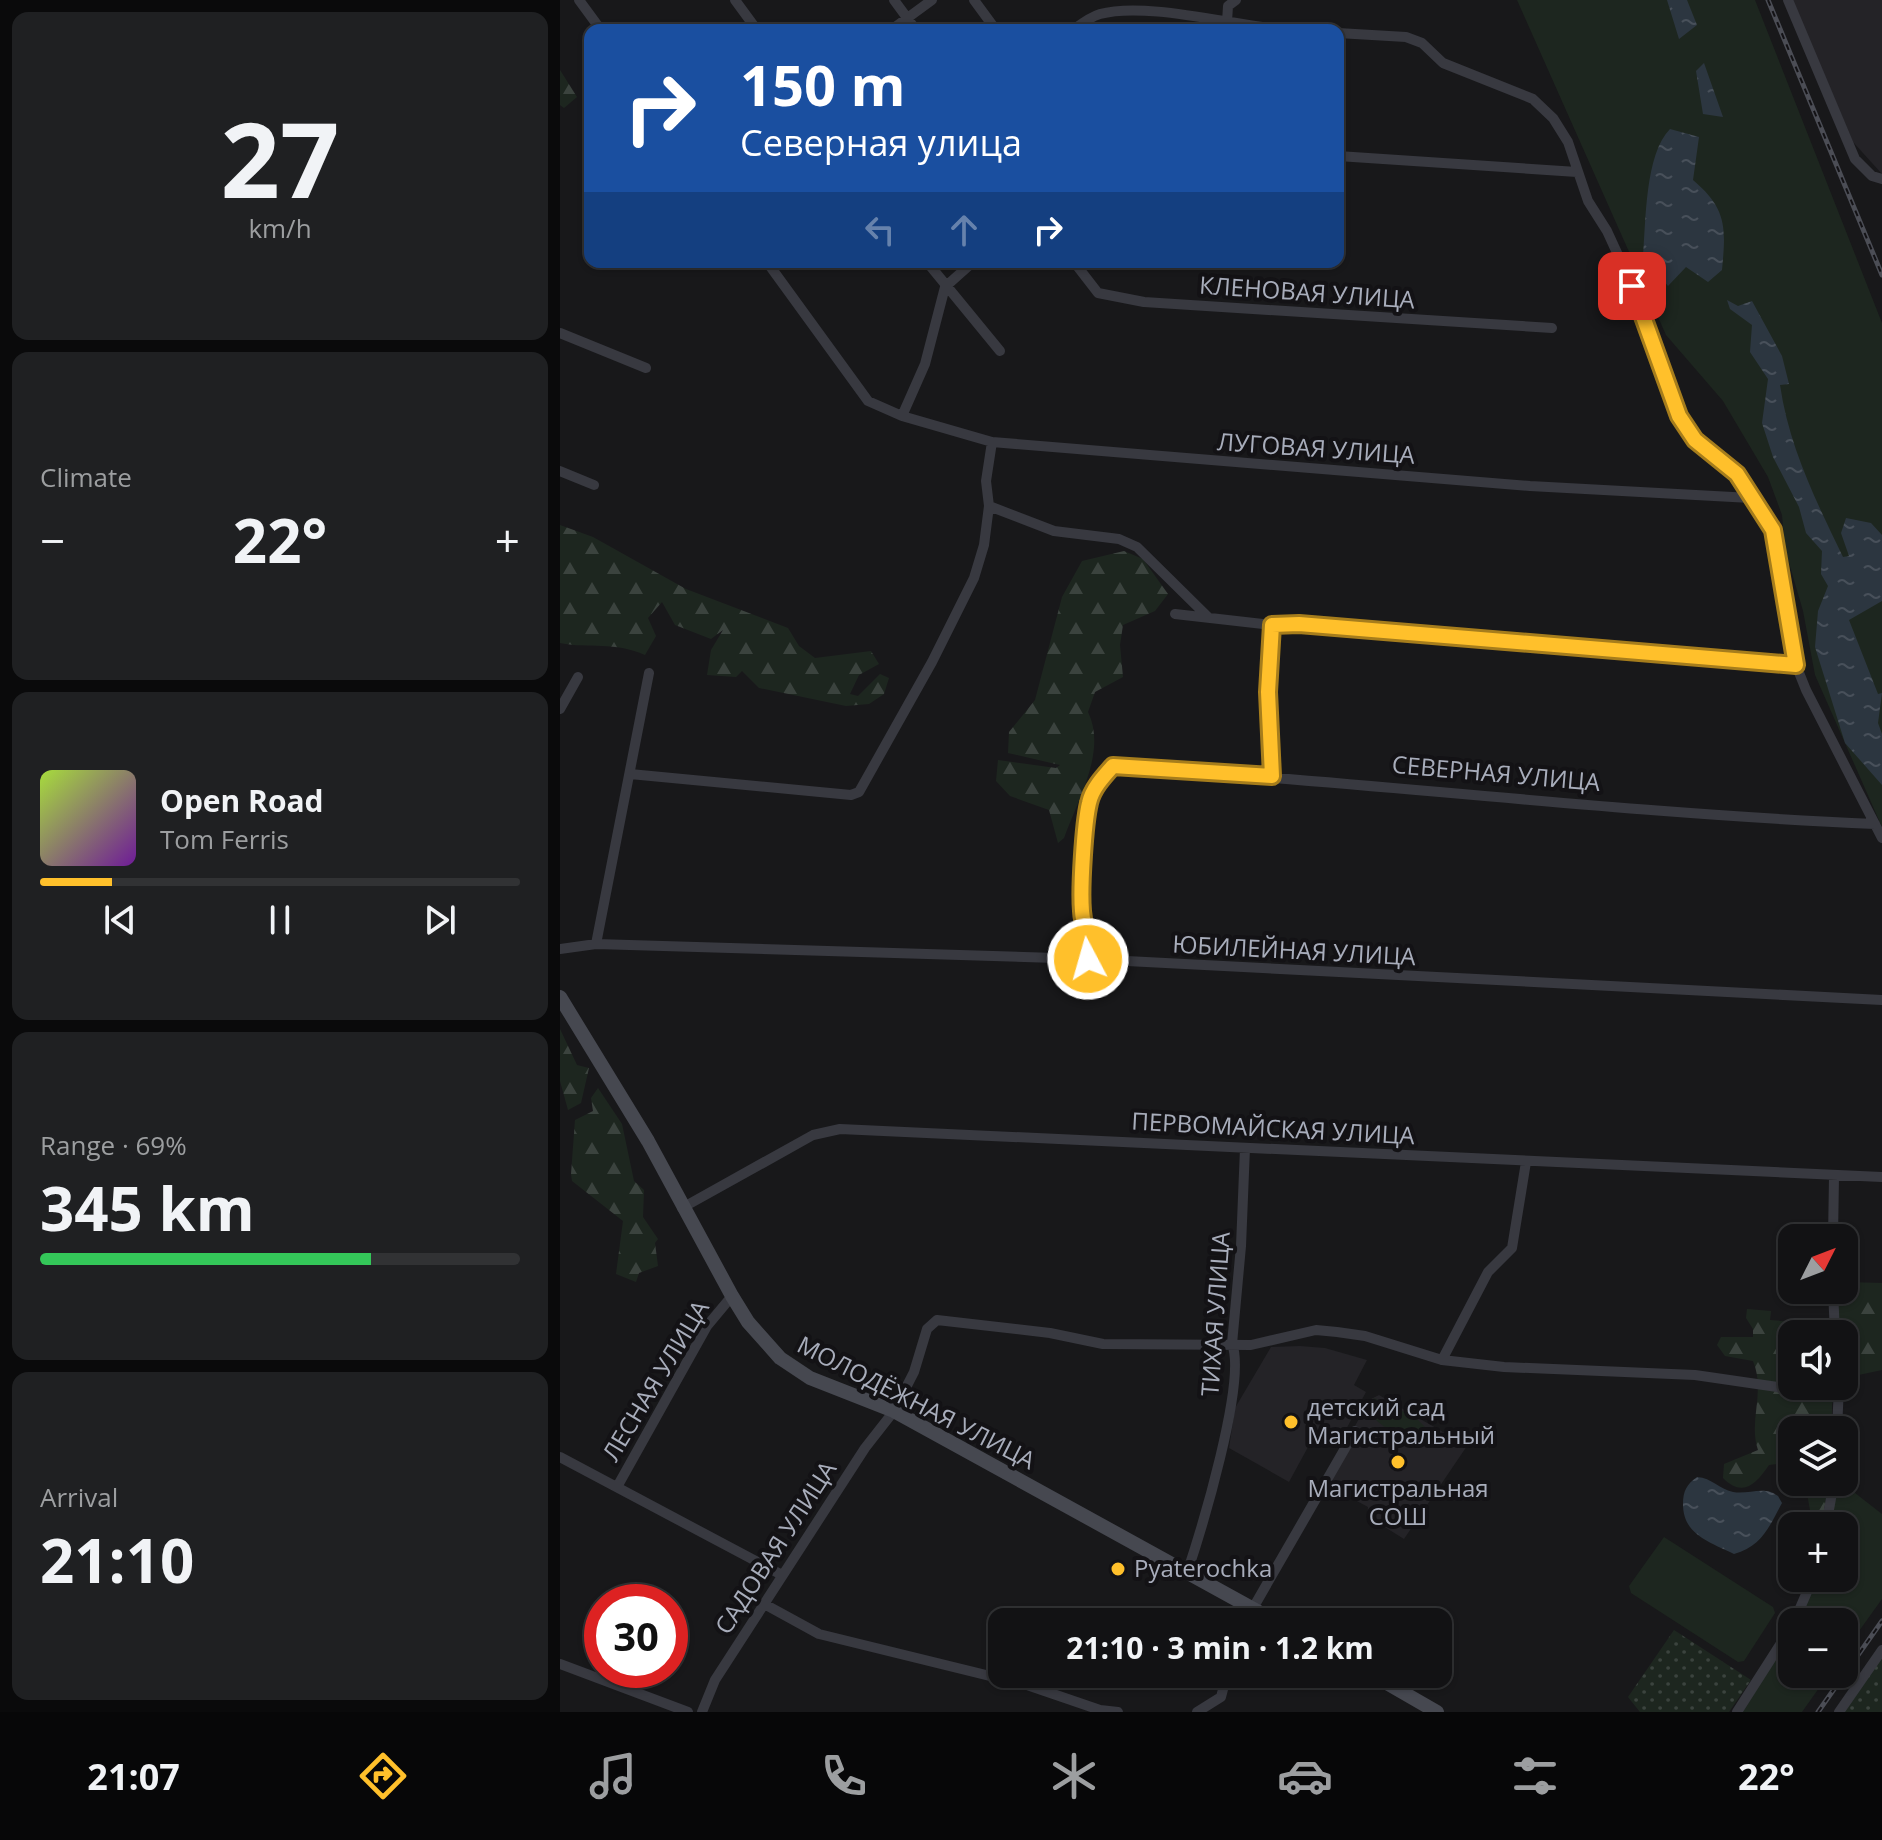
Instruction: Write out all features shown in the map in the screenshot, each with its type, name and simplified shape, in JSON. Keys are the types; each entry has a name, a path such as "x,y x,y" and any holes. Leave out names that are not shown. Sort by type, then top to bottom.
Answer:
{"street":[{"path":"579,0 597,24"},
{"path":"735,0 753,24"},
{"path":"894,0 912,24"},
{"path":"900,24 932,0"},
{"path":"974,0 992,24"},
{"path":"1216,0 1232,3 1227,22"},
{"path":"1788,0 1855,159 1872,176 1882,179"},
{"path":"1083,24 1100,14 1167,14 1243,24"},
{"path":"1344,33 1406,37 1422,43 1443,63 1533,99 1553,118 1568,142 1577,172 1641,305 1679,416 1695,440 1737,474 1773,530 1796,665 1882,838"},
{"path":"1344,156 1577,172"},
{"name":"ЛУГОВАЯ УЛИЦА","path":"771,268 856,388 875,407 992,442 1530,486 1754,500"},
{"path":"931,268 1000,351"},
{"path":"902,416 925,364 945,287 966,268"},
{"name":"КЛЕНОВАЯ УЛИЦА","path":"1079,268 1098,293 1132,301 1552,328"},
{"path":"560,333 646,368"},
{"path":"630,774 742,787 851,795 859,792 932,662 974,578 984,545 989,506 986,481 992,442"},
{"path":"560,471 594,485"},
{"path":"989,506 1054,531 1119,539 1137,547 1208,617"},
{"path":"1175,614 1272,625 1299,624 1796,665"},
{"path":"1272,625 1268,692 1272,776"},
{"path":"596,944 649,673"},
{"path":"560,709 578,677"},
{"name":"СЕВЕРНАЯ УЛИЦА","path":"1088,959 1092,938 1082,916 1081,894 1089,802 1099,781 1113,766 1272,776 1747,818 1875,824"},
{"name":"ЮБИЛЕЙНАЯ УЛИЦА","path":"560,949 596,944 1088,959 1882,1000"},
{"name":"МОЛОДЁЖНАЯ УЛИЦА","path":"560,997 648,1141 732,1296 764,1342 793,1368 894,1411 1187,1573 1238,1608"},
{"name":"ПЕРВОМАЙСКАЯ УЛИЦА","path":"682,1208 825,1130 1882,1177"},
{"name":"ТИХАЯ УЛИЦА","path":"1187,1573 1233,1393 1236,1355 1232,1344 1241,1246 1245,1148"},
{"path":"1442,1360 1488,1272 1512,1248 1526,1162"},
{"path":"1833,1224 1834,1177"},
{"name":"ЛЕСНАЯ УЛИЦА","path":"617,1487 707,1326 732,1296"},
{"name":"САДОВАЯ УЛИЦА","path":"702,1712 715,1680 865,1448 894,1411 914,1372 927,1329 937,1320 1050,1333 1103,1344 1232,1344"},
{"path":"1232,1344 1251,1345 1316,1330 1365,1336 1442,1360 1504,1367 1695,1375 1778,1384"},
{"path":"1252,1608 1355,1431"},
{"path":"560,1457 782,1575"},
{"path":"764,1604 819,1634 997,1677 1100,1710 1118,1712"},
{"path":"1737,1712 1778,1648"},
{"path":"1839,1712 1882,1650"},
{"path":"560,1664 688,1712"},
{"path":"1197,1712 1213,1705 1223,1688"},
{"path":"1395,1688 1437,1712"}],"shaded area":[{"path":"1792,0 1882,0 1882,174 1853,142"},
{"name":"детский сад Магистральный","path":"1271,1347 1325,1348 1367,1360 1354,1385 1366,1392 1342,1437 1332,1446 1314,1436 1289,1482 1229,1448 1235,1408"},
{"name":"Магистральная СОШ","path":"1379,1395 1467,1446 1404,1539 1367,1516 1368,1507 1327,1485 1359,1429 1355,1426 1369,1400"}],"green space":[{"path":"1517,0 1755,0 1882,323 1882,827 1815,675 1803,611 1785,549 1782,515 1768,477 1723,401 1666,335"},
{"path":"560,70 577,97 564,108 560,105"},
{"path":"560,525 593,537 686,589 788,628 799,646 815,658 871,651 879,664 859,675 850,694 858,696 880,674 889,678 884,694 869,704 846,706 759,688 742,671 736,677 707,675 711,650 723,630 711,639 675,625 662,602 648,618 656,636 645,655 623,648 560,643"},
{"path":"1124,551 1143,559 1168,594 1155,611 1123,625 1120,645 1123,677 1095,692 1088,712 1093,727 1092,759 1064,838 1058,843 1049,810 1010,796 996,781 998,760 1056,768 1060,765 1008,753 1009,732 1035,700 1062,597 1082,561"},
{"path":"560,1029 577,1065 589,1068 581,1103 568,1110 560,1081"},
{"path":"598,1088 622,1124 634,1181 644,1190 643,1217 658,1239 655,1243 658,1266 639,1273 636,1282 616,1274 623,1221 572,1181 575,1120 593,1111 591,1098"},
{"path":"1858,1282 1882,1283 1882,1370 1858,1375 1858,1320 1830,1320 1837,1310 1837,1304 1858,1304"},
{"path":"1747,1309 1771,1311 1770,1320 1778,1321 1778,1400 1833,1400 1832,1416 1778,1416 1778,1464 1769,1465 1749,1486 1737,1487 1723,1478 1724,1464 1758,1450 1755,1439 1757,1373 1753,1361 1725,1356 1717,1345 1721,1337 1753,1337 1753,1329 1746,1318"},
{"path":"1374,1398 1415,1417 1432,1434 1428,1441 1402,1436 1376,1420 1366,1407"},
{"path":"1858,1495 1882,1514 1882,1599 1858,1632 1858,1608 1799,1608 1807,1592 1858,1592 1858,1512 1829,1512 1831,1496"},
{"path":"1808,1496 1827,1496 1824,1512 1810,1510"},
{"path":"1664,1537 1773,1607 1775,1613 1744,1661 1738,1662 1631,1593 1629,1586"},
{"path":"1674,1630 1751,1680 1729,1712 1640,1712 1628,1697"},
{"path":"1882,1645 1882,1712 1835,1712 1852,1688 1858,1688 1858,1679"},
{"path":"1778,1646 1778,1688 1819,1688 1802,1712 1737,1712"}],"water":[{"path":"1667,0 1687,0 1697,25 1679,39"},
{"path":"1704,63 1723,117 1703,114 1696,71"},
{"path":"1670,129 1699,137 1693,180 1712,200 1722,220 1722,270 1708,282 1686,267 1668,286 1643,256 1651,171 1662,140"},
{"path":"1727,300 1738,306 1752,301 1782,356 1789,384 1780,385 1790,430 1814,494 1843,557 1849,556 1841,533 1846,518 1871,523 1882,535 1882,601 1849,620 1878,694 1882,693 1878,723 1882,734 1882,785 1845,743 1815,647 1818,611 1828,586 1821,574 1822,551 1806,533 1799,507 1773,457 1762,423 1768,379 1750,352 1752,325 1730,309"},
{"path":"1697,1477 1733,1492 1773,1493 1782,1503 1758,1541 1734,1554 1707,1541 1688,1523 1683,1504 1688,1485"}],"railway":[{"path":"1768,0 1882,275"},
{"path":"1818,1712 1882,1621"}],"place":[{"name":"детский сад Магистральный","path":"1291,1422"},
{"name":"Магистральная СОШ","path":"1398,1462"},
{"name":"Pyaterochka","path":"1118,1569"}],"route":[{"path":"1088,959 1092,938 1082,916 1081,894 1089,802 1099,781 1113,766 1272,776 1268,692 1272,625 1299,624 1796,665 1773,530 1766,514 1751,498 1747,486 1737,474 1695,440 1683,424 1632,286"}]}
